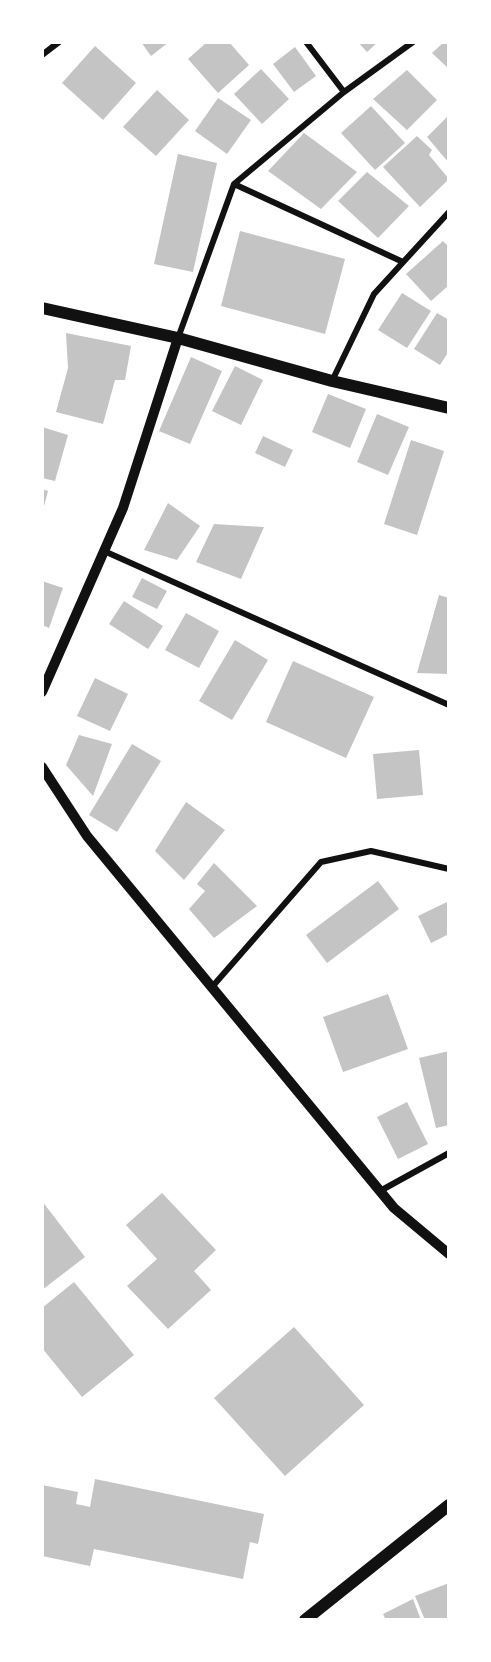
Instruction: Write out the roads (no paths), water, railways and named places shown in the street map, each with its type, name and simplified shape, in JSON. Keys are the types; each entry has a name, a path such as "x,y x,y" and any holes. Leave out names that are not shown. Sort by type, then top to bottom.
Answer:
{"main road":[{"path":"42,308 178,338 332,381 449,408"},
{"path":"305,1620 449,1505"}],"street":[{"path":"42,55 59,42"},
{"path":"306,42 344,92"},
{"path":"42,692 123,508 178,338 234,184 344,92 412,42"},
{"path":"234,184 403,262"},
{"path":"332,381 374,294 449,213"},
{"path":"104,551 449,705"},
{"path":"42,767 87,836 393,1208 449,1254"},
{"path":"212,987 321,862 371,851 449,868"},
{"path":"380,1191 449,1153"}]}
